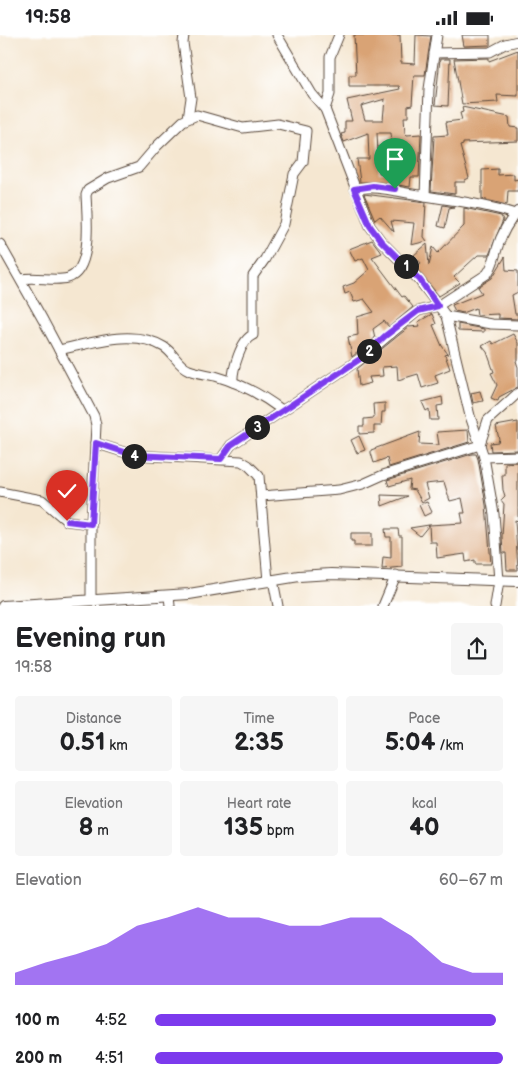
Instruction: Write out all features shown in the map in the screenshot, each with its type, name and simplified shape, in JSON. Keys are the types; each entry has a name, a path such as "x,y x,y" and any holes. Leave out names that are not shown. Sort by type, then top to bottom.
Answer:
{"street":[{"path":"184,35 183,43 191,99 188,117"},
{"path":"277,35 312,93 325,109 354,189 370,226 381,241 420,280 446,316 470,416 484,457 494,514 499,581 495,606"},
{"path":"325,109 330,94 330,57 339,35"},
{"path":"425,196 429,89 436,35"},
{"path":"434,53 490,52 505,44 518,41"},
{"path":"21,279 38,276 59,279 69,277 81,267 86,250 86,195 88,190 108,179 139,167 157,146 188,117 197,115 243,128 278,124 306,131 303,162 294,174 284,224 266,259 252,276 251,321 253,335 246,339 241,350 232,373 233,382"},
{"path":"221,459 231,445 360,359 385,336 418,311 438,306 477,281 493,267 497,248 509,221 516,213 479,203 425,196 373,186 354,189"},
{"path":"0,244 60,350 94,416 96,443 91,524 98,602"},
{"path":"446,316 491,324 518,325"},
{"path":"60,350 99,341 138,339 163,347 186,369 233,382 264,397 282,410"},
{"path":"480,445 488,420 518,393"},
{"path":"96,443 133,455 241,461 255,470 259,476 271,581 278,606"},
{"path":"261,496 339,490 363,485 383,475 480,445"},
{"path":"484,457 518,456"},
{"path":"0,492 42,500 67,521 91,524"},
{"path":"3,606 169,601 271,581 331,574 518,581"},
{"path":"383,606 396,575"}],"building":[{"path":"354,35 400,35 401,63 415,64 416,35 431,36 425,75 414,75 412,105 408,106 408,117 404,117 405,133 407,135 421,134 419,177 411,177 410,187 380,182 360,182 357,159 369,159 368,133 344,142 341,134 345,133 345,121 352,121 347,100 400,89 399,86 349,86 349,75 356,75","holes":["385,99 383,120 365,120 361,106","377,133 391,133 392,144 394,144 395,151 398,151 398,172 379,173"]},
{"path":"462,35 490,35 490,45 464,46"},
{"path":"518,50 518,96 497,95 498,102 462,104 454,59 489,58 489,61"},
{"path":"440,59 450,59 448,106 435,105"},
{"path":"462,107 509,117 510,127 518,128 518,141 463,143 460,146 469,178 465,182 455,182 455,194 431,191 434,136 448,135 446,122 462,120 460,113 463,112"},
{"path":"498,169 498,175 514,174 514,180 518,179 518,191 508,191 507,205 482,199 482,170"},
{"path":"364,194 426,202 424,237 427,241 411,245 414,223 391,221 394,232 380,216 375,220"},
{"path":"443,205 454,207 449,208 445,228 438,226"},
{"path":"464,208 501,216 503,220 489,255 478,255 454,277 460,283 439,296 416,268 421,263 414,255 427,244 429,265 433,247 438,253 464,226"},
{"path":"372,240 382,253 372,257 402,297 404,296 413,307 389,327 384,321 373,329 375,338 352,357 348,337 358,335 357,317 374,312 364,299 354,302 350,292 345,294 343,287 354,283 369,270 363,258 355,261 349,249"},
{"path":"505,257 506,270 518,271 518,292 512,295 515,314 518,314 518,319 498,318 498,314 477,315 476,308 463,313 455,311 452,305 482,293 478,287 492,278"},
{"path":"432,314 436,324 433,325 442,346 448,354 445,355 450,369 435,375 438,383 422,388 418,374 398,380 397,366 382,367 383,376 369,377 371,383 359,386 357,369 409,327 420,326 418,322"},
{"path":"458,324 484,329 484,332 458,331"},
{"path":"513,334 518,343 518,360 516,361 518,367 518,387 499,397 498,401 491,398 497,385 491,373 494,372 487,352 482,346 491,341 493,344"},
{"path":"480,391 483,401 473,403 471,393"},
{"path":"442,397 443,405 437,406 438,420 430,420 429,409 426,411 422,402"},
{"path":"385,403 385,412 382,412 381,426 374,426 374,433 359,434 359,426 364,426 364,419 374,418 373,404"},
{"path":"518,422 518,450 491,451 490,443 498,442 499,439 496,426"},
{"path":"468,430 469,442 389,467 387,458 374,463 371,453 371,450 420,432 419,444 439,445 437,432"},
{"path":"359,436 365,450 357,453 351,440"},
{"path":"476,454 478,459 486,505 491,564 475,564 475,560 466,562 465,554 437,558 436,542 430,542 429,525 463,523 461,513 465,513 462,498 450,501 444,482 425,484 429,498 422,502 415,490 409,489 410,480 389,486 387,480"},
{"path":"518,462 518,521 515,520 518,570 507,570 506,553 503,553 502,537 504,504 501,500 505,496 502,475 505,475 505,463"},
{"path":"381,495 408,496 382,506"},
{"path":"427,502 432,512 424,516 419,505"},
{"path":"429,525 420,536 410,528"},
{"path":"385,529 398,529 399,536 402,536 402,567 382,569 383,557 391,558 391,537 386,537"},
{"path":"351,533 372,533 372,546 354,546 354,541 351,541"}],"route":[{"path":"67,521 78,524 91,524 96,443 133,455 168,459 221,459 231,445 270,417 313,392 341,370 360,359 385,336 418,311 438,306 420,280 381,241 370,226 354,189 373,186 395,189"}]}
